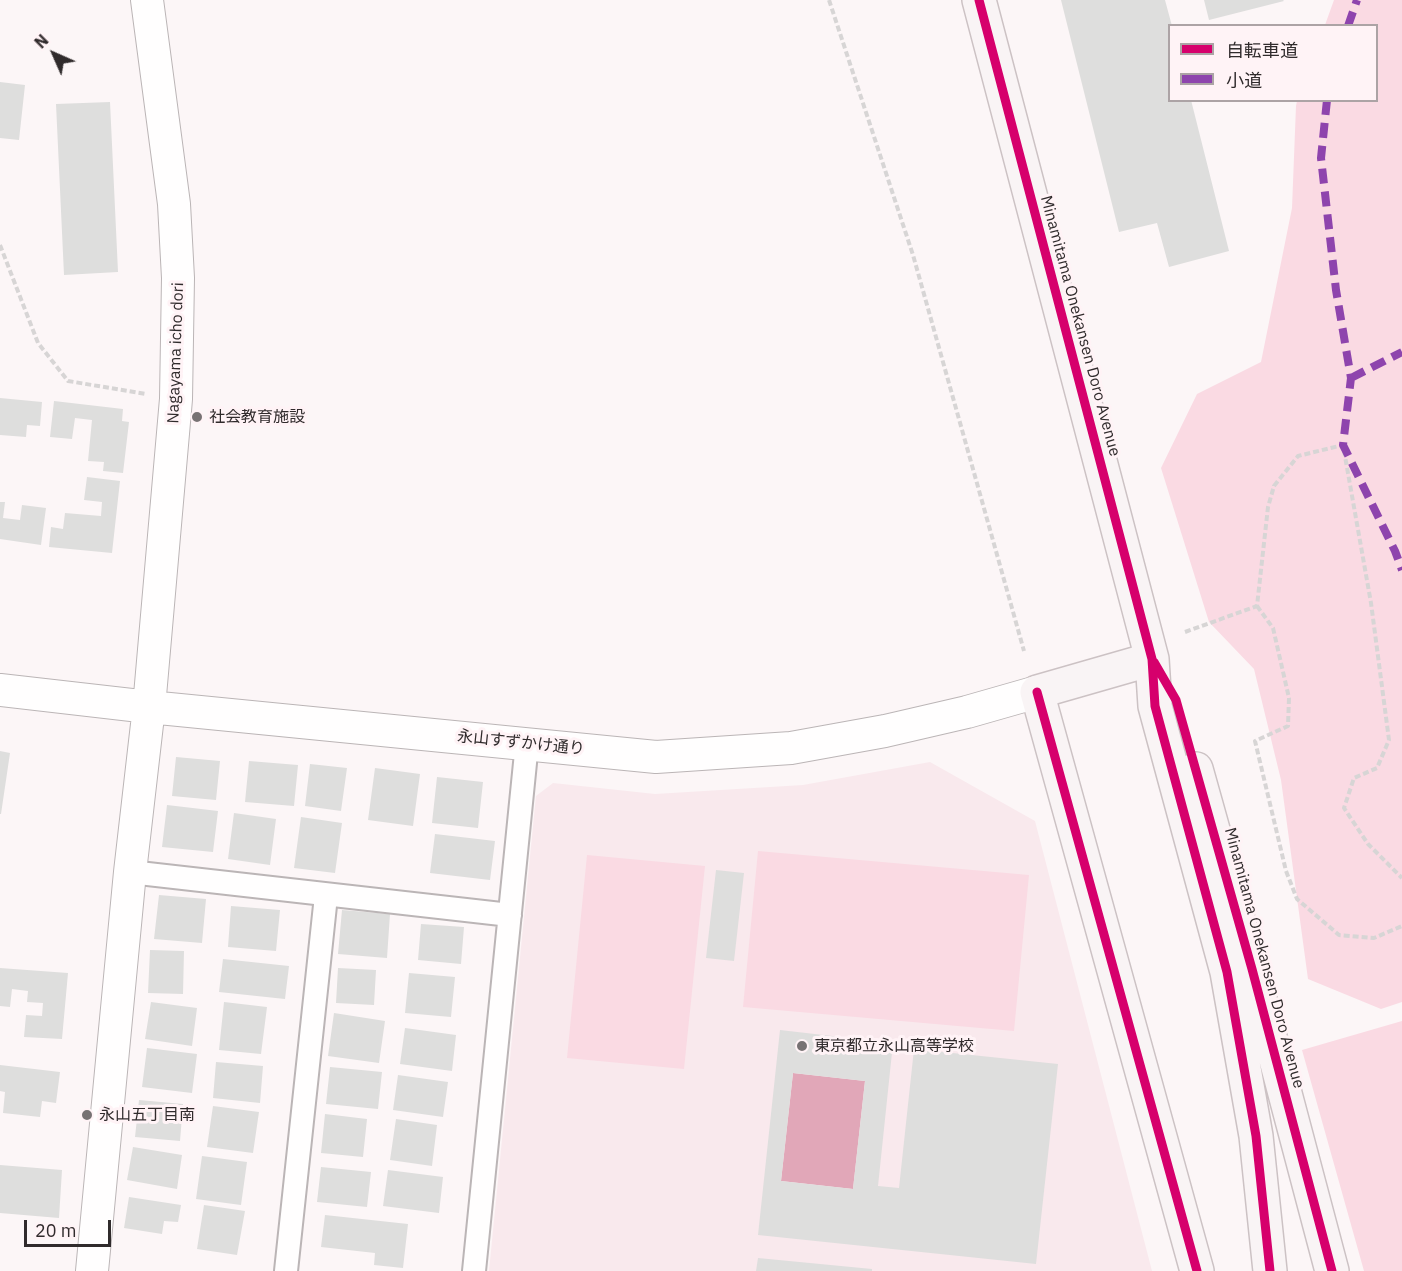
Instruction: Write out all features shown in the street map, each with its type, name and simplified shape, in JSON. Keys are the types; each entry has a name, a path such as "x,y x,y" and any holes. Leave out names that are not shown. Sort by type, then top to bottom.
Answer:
{"main road":[{"name":"Minamitama Onekansen Doro Avenue","path":"979,0 1152,659 1155,706 1229,983 1256,1136 1270,1271"},
{"name":"Minamitama Onekansen Doro Avenue","path":"1152,659 1176,700 1252,969 1332,1271"},
{"path":"1152,659 1037,692 1197,1271"}],"street":[{"name":"Nagayama icho dori","path":"92,1271 130,872 149,707 176,399 178,278 174,204 147,0"},
{"name":"永山すずかけ通り","path":"0,690 149,707 656,756 792,748 885,731 967,712 1037,692"},
{"path":"474,1271 527,743"},
{"path":"130,872 326,896 510,915"},
{"path":"285,1271 326,896"}],"path":[{"path":"829,0 913,255 1024,651"},
{"path":"0,245 38,344 68,381 176,399"},
{"path":"1402,878 1368,844 1344,808 1354,778 1377,768 1389,740 1371,603 1343,445 1298,456 1274,486 1268,507 1257,606 1274,628 1289,698 1288,726 1255,741 1286,871 1297,899 1339,935 1374,938 1402,926"},
{"path":"1185,632 1257,606"}],"shaded area":[{"path":"1334,0 1402,0 1402,1002 1381,1009 1308,979 1281,780 1254,669 1209,622 1161,468 1197,394 1261,362 1292,208 1297,102 1378,102 1378,24 1325,24"},
{"name":"東京都立永山高等学校","path":"930,762 1035,821 1152,1271 489,1271 536,796 553,783 655,794 803,785"},
{"path":"758,851 1029,875 1014,1031 743,1007"},
{"path":"587,855 705,866 684,1069 567,1058"},
{"path":"1402,1021 1402,1271 1364,1271 1302,1050"},
{"path":"793,1073 865,1081 853,1189 781,1181"}],"building":[{"path":"1061,0 1165,0 1171,24 1168,24 1168,102 1192,102 1229,251 1169,267 1157,223 1119,232"},
{"path":"1204,0 1283,0 1284,1 1209,20"},
{"path":"0,82 25,85 19,140 0,138"},
{"path":"110,102 118,272 64,275 56,104"},
{"path":"0,398 42,402 40,426 27,425 26,437 0,435"},
{"path":"54,401 123,409 122,421 129,422 123,473 103,471 104,462 88,461 92,420 75,418 72,439 50,437"},
{"path":"87,477 120,481 112,553 49,547 51,527 63,529 65,513 101,516 102,502 84,500"},
{"path":"0,502 5,502 3,518 20,520 22,505 46,508 41,545 0,539"},
{"path":"0,751 10,753 1,814 0,814"},
{"path":"176,757 220,761 216,800 172,796"},
{"path":"249,761 298,765 294,806 245,802"},
{"path":"310,764 347,768 341,811 305,806"},
{"path":"375,768 420,774 413,826 368,820"},
{"path":"437,777 483,782 478,828 432,823"},
{"path":"167,805 218,811 213,852 162,847"},
{"path":"234,813 276,819 270,865 228,859"},
{"path":"301,817 342,823 335,873 294,868"},
{"path":"435,834 495,841 490,880 430,873"},
{"path":"716,870 744,873 734,961 706,958"},
{"path":"159,895 206,899 202,943 154,939"},
{"path":"231,906 280,910 276,951 228,947"},
{"path":"342,910 390,914 387,958 338,954"},
{"path":"421,924 464,927 461,964 418,960"},
{"path":"150,950 184,951 183,994 148,993"},
{"path":"223,959 289,966 285,999 219,992"},
{"path":"0,968 68,973 62,1039 24,1037 26,1015 42,1016 43,1003 27,1002 28,991 12,989 10,1007 0,1006"},
{"path":"338,968 376,970 374,1005 336,1003"},
{"path":"409,973 455,977 451,1017 405,1013"},
{"path":"151,1002 197,1008 192,1046 145,1039"},
{"path":"224,1002 267,1007 261,1054 219,1050"},
{"path":"334,1013 385,1021 379,1063 328,1056"},
{"path":"405,1028 456,1035 452,1071 400,1064"},
{"path":"780,1030 893,1043 878,1186 899,1188 914,1049 1058,1064 1036,1264 758,1235","holes":["793,1073 865,1081 853,1189 781,1181"]},
{"path":"147,1048 197,1054 192,1093 142,1087"},
{"path":"216,1062 263,1066 260,1103 213,1098"},
{"path":"0,1065 60,1072 56,1103 42,1101 40,1117 3,1113 5,1092 0,1091"},
{"path":"330,1067 382,1072 378,1109 326,1104"},
{"path":"398,1075 448,1082 443,1117 393,1110"},
{"path":"139,1100 183,1104 180,1141 135,1137"},
{"path":"213,1106 259,1112 253,1153 207,1147"},
{"path":"325,1114 367,1119 363,1157 321,1153"},
{"path":"396,1119 437,1125 432,1166 390,1160"},
{"path":"133,1147 182,1155 177,1189 127,1180"},
{"path":"202,1156 247,1162 241,1205 196,1199"},
{"path":"0,1165 62,1170 59,1218 0,1213"},
{"path":"321,1167 371,1172 367,1207 317,1202"},
{"path":"388,1170 443,1177 439,1213 383,1206"},
{"path":"129,1197 181,1205 178,1222 164,1221 162,1234 124,1228"},
{"path":"204,1205 245,1211 237,1255 197,1249"},
{"path":"325,1215 408,1224 403,1268 374,1265 375,1253 321,1247"},
{"path":"758,1258 872,1269 872,1271 756,1271"}],"marked path":[{"path":"1349,24 1357,0"},
{"path":"1327,102 1321,158 1336,290 1351,378 1343,445 1402,570"},
{"path":"1351,378 1402,352"}],"cycle path":[{"path":"979,0 1152,659 1155,706 1227,972 1256,1136 1270,1271"},
{"path":"1154,662 1176,700 1252,969 1332,1271"},
{"path":"1037,692 1197,1271"}],"place":[{"name":"社会教育施設","path":"197,417"},
{"name":"東京都立永山高等学校","path":"802,1046"},
{"name":"永山五丁目南","path":"87,1115"}]}
